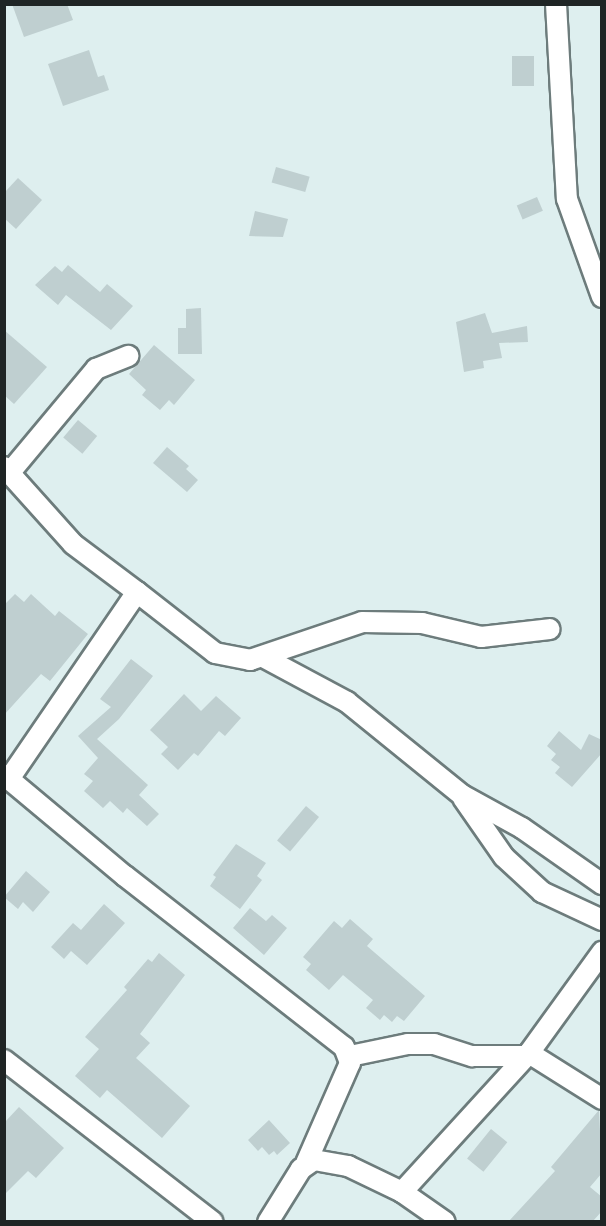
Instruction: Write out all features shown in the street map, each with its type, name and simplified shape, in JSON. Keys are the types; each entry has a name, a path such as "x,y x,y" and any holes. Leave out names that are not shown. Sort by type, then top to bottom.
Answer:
{"street":[{"path":"556,4 567,199 602,297"},
{"path":"128,356 96,369 8,469 73,544 215,653 250,660 265,658 311,638 362,622 422,624 481,637 550,629"},
{"path":"137,592 7,777 125,876 308,1017 350,1056"},
{"path":"265,658 347,702 462,795 522,828 602,884"},
{"path":"462,795 504,857 542,892 602,920"},
{"path":"402,1192 527,1054 602,952"},
{"path":"350,1056 408,1044 434,1044 472,1056 527,1054 602,1099"},
{"path":"268,1221 306,1162 350,1056"},
{"path":"4,1060 213,1221"},
{"path":"306,1162 316,1160 348,1166 402,1192 445,1221"}],"building":[{"path":"12,4 67,4 73,20 24,37"},
{"path":"89,50 98,77 104,75 109,90 63,106 48,64"},
{"path":"512,56 534,56 534,86 512,86"},
{"path":"276,167 310,177 305,192 272,182"},
{"path":"18,178 42,200 16,229 4,218 4,193"},
{"path":"537,197 543,211 523,219 517,206"},
{"path":"255,211 288,219 283,237 249,236"},
{"path":"68,265 100,292 107,284 133,306 111,330 66,295 58,305 35,285 55,266 62,272"},
{"path":"201,308 202,354 178,354 178,328 186,328 186,309"},
{"path":"485,313 492,333 527,326 528,342 499,343 502,358 483,361 484,368 464,372 456,322"},
{"path":"4,330 47,367 14,404 4,395"},
{"path":"154,345 195,380 174,405 169,400 160,410 142,395 146,390 129,374"},
{"path":"78,420 97,436 82,454 63,438"},
{"path":"167,447 189,466 186,469 198,480 187,492 153,463"},
{"path":"15,594 24,602 31,594 55,616 59,611 88,634 50,681 41,674 4,715 4,605"},
{"path":"131,659 153,676 119,719 97,739 148,785 139,795 159,814 147,826 127,808 123,813 110,801 103,808 84,791 93,781 84,774 98,758 78,736 111,707 100,699"},
{"path":"184,694 201,711 216,696 241,718 225,736 219,731 198,756 194,753 178,770 161,754 168,747 150,730"},
{"path":"559,731 581,750 589,734 602,740 602,753 572,787 555,773 560,767 551,760 556,754 547,746"},
{"path":"306,806 319,817 290,851 277,840"},
{"path":"236,844 266,863 257,876 262,880 240,909 210,886 216,877 213,875"},
{"path":"26,871 50,892 33,912 23,902 18,909 4,897"},
{"path":"104,904 125,923 87,965 71,951 64,959 51,947 73,923 81,930"},
{"path":"250,908 266,921 272,915 287,928 264,955 233,928"},
{"path":"350,919 373,939 367,946 425,996 404,1021 397,1016 392,1022 384,1015 380,1020 366,1008 373,1000 343,975 329,990 306,970 311,964 303,957 334,921 342,928"},
{"path":"159,953 185,975 140,1034 150,1043 136,1058 190,1106 162,1138 107,1090 100,1098 75,1076 99,1049 85,1037 127,990 124,987 148,959 152,962"},
{"path":"19,1107 64,1148 36,1178 28,1171 4,1195 4,1123"},
{"path":"599,1110 602,1173 590,1187 602,1197 602,1211 593,1221 509,1221 555,1171 551,1167"},
{"path":"269,1120 290,1143 277,1155 274,1151 269,1155 262,1147 258,1151 248,1140"},
{"path":"491,1129 507,1142 483,1172 467,1159"}]}
